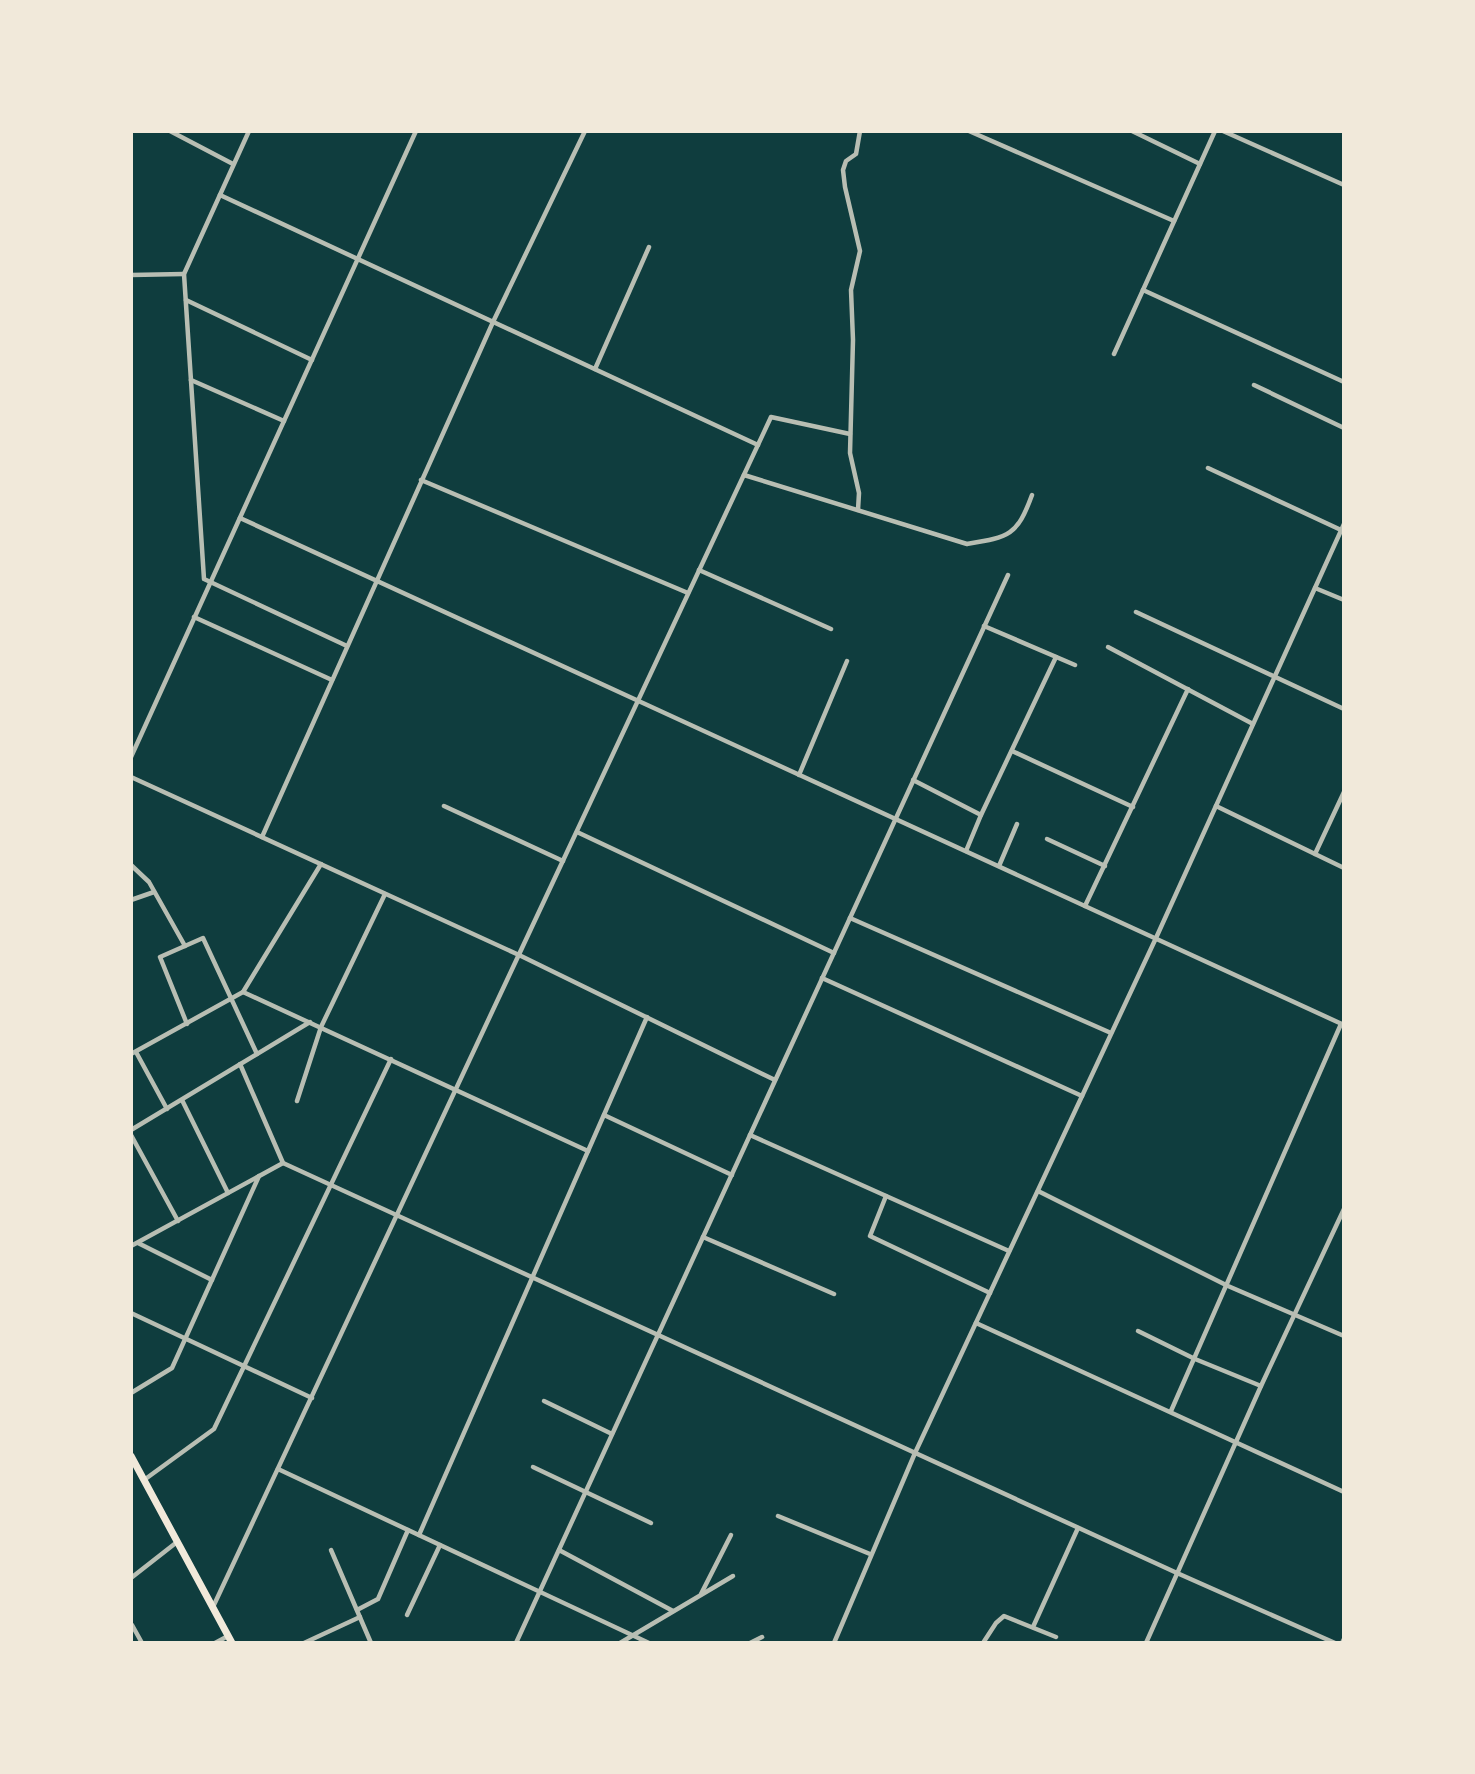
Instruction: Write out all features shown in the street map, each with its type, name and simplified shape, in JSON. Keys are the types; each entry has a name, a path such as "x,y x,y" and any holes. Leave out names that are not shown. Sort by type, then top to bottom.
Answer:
{"main road":[{"path":"131,1456 230,1639"}],"street":[{"path":"170,131 233,164"},
{"path":"248,131 184,274 204,579 347,646"},
{"path":"131,757 416,131"},
{"path":"262,837 493,322 585,131"},
{"path":"858,510 859,493 850,453 853,340 851,290 860,251 845,187 844,170 846,162 856,154 860,131"},
{"path":"969,131 1174,221"},
{"path":"1132,131 1200,163"},
{"path":"1114,354 1214,131"},
{"path":"1223,131 1344,185"},
{"path":"219,195 758,445"},
{"path":"595,369 649,247"},
{"path":"131,275 184,274"},
{"path":"1143,290 1344,382"},
{"path":"185,300 312,360"},
{"path":"191,380 284,421"},
{"path":"1254,385 1344,428"},
{"path":"213,1607 771,417 850,434"},
{"path":"1208,468 1341,530"},
{"path":"744,475 967,544 995,539 1012,532 1024,517 1032,495"},
{"path":"421,480 688,593"},
{"path":"240,517 1343,1024 1171,1412"},
{"path":"834,1643 915,1453 1156,938 1344,523"},
{"path":"699,570 831,629"},
{"path":"516,1643 1008,575"},
{"path":"1315,588 1344,600"},
{"path":"1136,612 1344,709"},
{"path":"194,617 331,680"},
{"path":"984,626 1076,666"},
{"path":"1108,647 1253,724"},
{"path":"966,851 1056,657"},
{"path":"799,775 847,661"},
{"path":"1085,906 1188,689"},
{"path":"1012,751 1133,807"},
{"path":"131,777 519,955 775,1080"},
{"path":"913,780 981,815"},
{"path":"1315,854 1344,792"},
{"path":"444,806 563,860"},
{"path":"1216,806 1344,868"},
{"path":"999,866 1017,824"},
{"path":"576,832 834,953"},
{"path":"1047,839 1105,866"},
{"path":"167,1109 134,1053 243,992 321,864"},
{"path":"131,865 149,883 185,946"},
{"path":"131,900 154,892"},
{"path":"298,1101 321,1027 386,894"},
{"path":"850,918 1111,1033"},
{"path":"187,1024 160,957 203,938 257,1054"},
{"path":"822,978 1082,1096"},
{"path":"243,992 588,1151"},
{"path":"419,1535 647,1017"},
{"path":"178,1221 131,1133 310,1022"},
{"path":"144,1480 214,1429 391,1059"},
{"path":"240,1064 284,1163 1078,1528 1335,1643"},
{"path":"182,1099 228,1193"},
{"path":"604,1115 732,1175"},
{"path":"750,1135 1009,1251"},
{"path":"131,1246 284,1163"},
{"path":"131,1393 172,1368 259,1176"},
{"path":"1038,1191 1228,1286 1344,1336"},
{"path":"886,1196 870,1236 990,1293"},
{"path":"1146,1643 1344,1209"},
{"path":"703,1237 834,1294"},
{"path":"137,1243 212,1280"},
{"path":"131,1313 312,1398"},
{"path":"976,1323 1344,1492"},
{"path":"1138,1331 1195,1359 1261,1386"},
{"path":"544,1401 612,1434"},
{"path":"534,1467 651,1523"},
{"path":"278,1469 649,1643"},
{"path":"131,1477 140,1472"},
{"path":"778,1516 870,1554"},
{"path":"1033,1627 1078,1528"},
{"path":"357,1611 378,1599 408,1530"},
{"path":"701,1595 731,1535"},
{"path":"131,1577 178,1542"},
{"path":"407,1615 440,1545"},
{"path":"331,1550 371,1643"},
{"path":"559,1550 673,1611"},
{"path":"620,1643 733,1576"},
{"path":"983,1643 1004,1616 1056,1637"},
{"path":"304,1643 360,1617"},
{"path":"132,1625 142,1643"},
{"path":"750,1643 762,1637"},
{"path":"215,1643 230,1639"}]}
